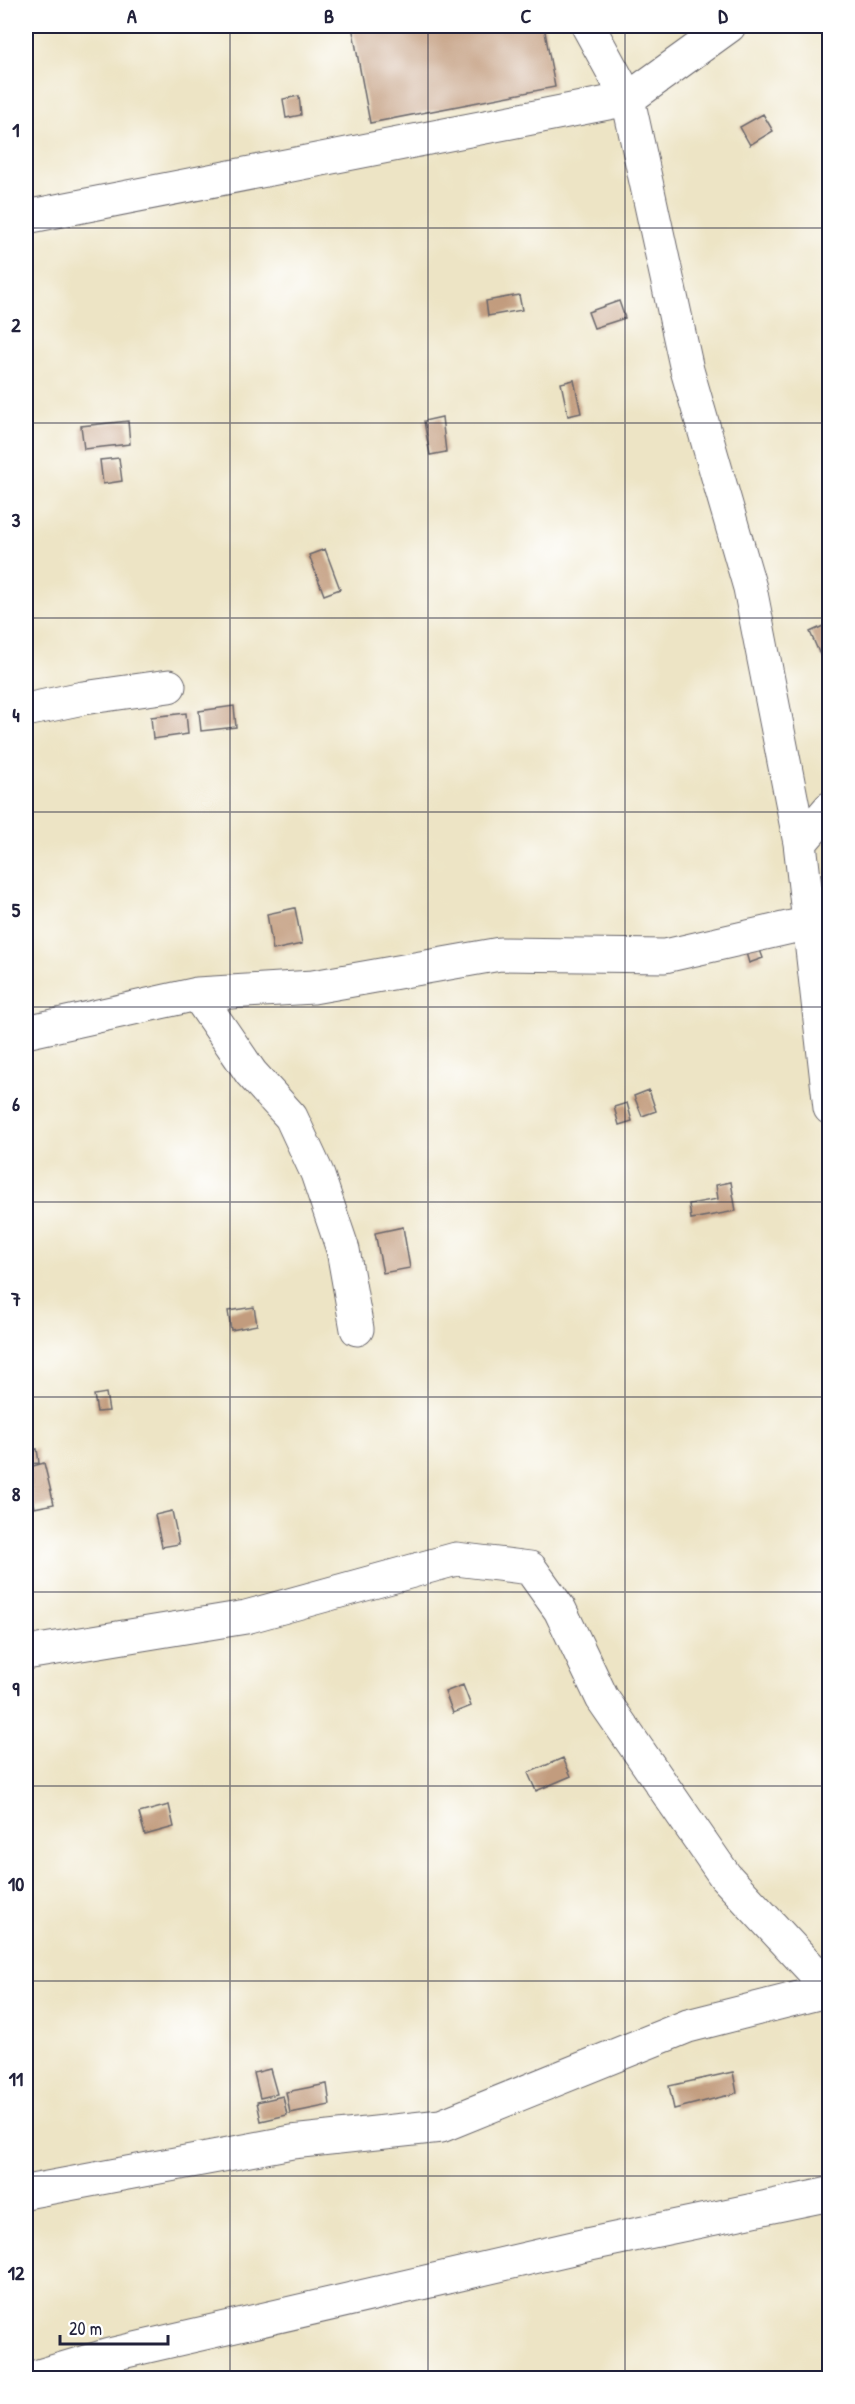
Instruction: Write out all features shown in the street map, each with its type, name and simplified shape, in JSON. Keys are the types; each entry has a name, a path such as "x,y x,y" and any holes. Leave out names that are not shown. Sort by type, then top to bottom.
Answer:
{"street":[{"path":"588,26 628,99 687,370 750,588 800,843 830,1108"},
{"path":"26,217 628,99 729,26"},
{"path":"26,710 169,686"},
{"path":"800,843 830,808"},
{"path":"26,1032 197,994 313,987 500,954 665,956 809,923"},
{"path":"197,994 250,1073 291,1117 317,1173 343,1250 357,1329"},
{"path":"26,1653 246,1617 456,1559 530,1568 560,1610 602,1698 724,1876 830,1989 688,2026 441,2126 292,2142 26,2192"},
{"path":"32,2379 109,2355 586,2245 830,2194"}],"building":[{"path":"352,26 544,26 555,87 370,123"},
{"path":"299,96 301,115 286,118 283,99"},
{"path":"763,114 773,131 750,145 740,127"},
{"path":"519,295 522,310 488,316 486,301"},
{"path":"619,301 625,318 594,328 588,312"},
{"path":"574,380 581,413 568,416 561,383"},
{"path":"442,417 446,452 430,455 424,421"},
{"path":"128,421 130,444 84,449 81,426"},
{"path":"119,458 122,481 103,484 100,460"},
{"path":"325,549 340,589 324,595 309,555"},
{"path":"830,623 830,653 821,657 810,632"},
{"path":"234,706 236,727 201,731 199,711"},
{"path":"186,713 188,734 153,739 151,717"},
{"path":"295,908 302,944 273,950 267,914"},
{"path":"757,942 763,958 749,963 744,946"},
{"path":"649,1090 656,1111 642,1116 634,1096"},
{"path":"627,1103 632,1121 619,1125 614,1107"},
{"path":"731,1182 736,1211 691,1219 689,1204 718,1199 716,1185"},
{"path":"403,1227 410,1268 383,1273 375,1233"},
{"path":"254,1307 257,1325 231,1330 228,1311"},
{"path":"106,1393 109,1411 97,1412 94,1395"},
{"path":"37,1449 39,1463 26,1464 26,1451"},
{"path":"44,1463 54,1504 34,1508 26,1468"},
{"path":"172,1511 179,1544 162,1547 155,1515"},
{"path":"463,1685 471,1706 453,1713 445,1692"},
{"path":"563,1758 571,1776 536,1791 528,1773"},
{"path":"169,1805 174,1827 145,1835 139,1813"},
{"path":"270,2069 277,2094 260,2098 254,2073"},
{"path":"733,2072 737,2093 674,2109 669,2086"},
{"path":"327,2084 330,2105 290,2113 286,2092"},
{"path":"283,2096 287,2115 261,2121 257,2102"},
{"path":"827,2302 830,2302 830,2320 827,2320"}]}
